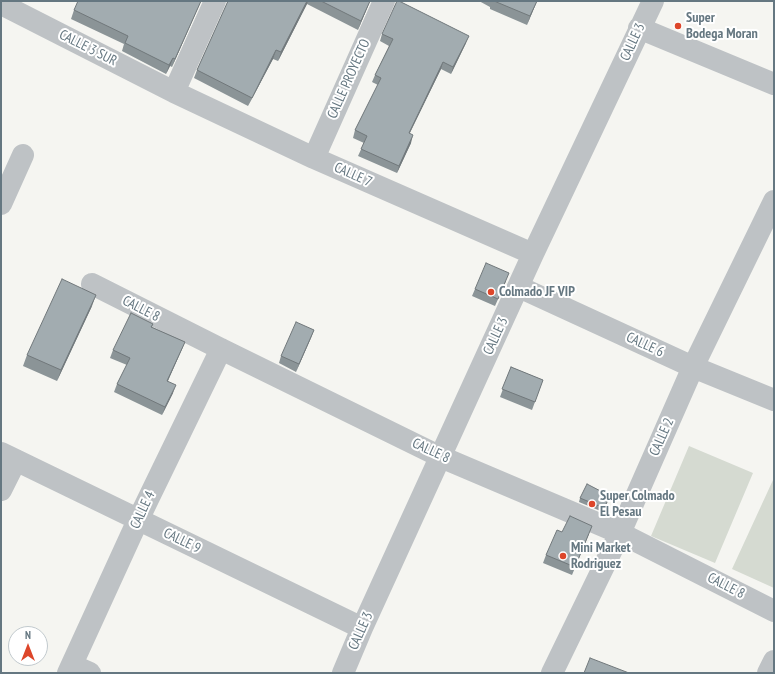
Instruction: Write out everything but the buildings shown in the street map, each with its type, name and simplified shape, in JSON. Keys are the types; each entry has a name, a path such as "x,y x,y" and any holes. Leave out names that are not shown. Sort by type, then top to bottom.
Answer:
{"street":[{"path":"174,92 216,1"},
{"name":"CALLE PROYECTO","path":"314,158 384,1"},
{"name":"CALLE 3","path":"343,673 362,628 533,254 653,1"},
{"name":"CALLE 3 SUR","path":"1,4 174,92"},
{"path":"639,28 774,84"},
{"name":"CALLE 7","path":"174,92 314,158 533,254"},
{"path":"1,204 23,155"},
{"name":"CALLE 2","path":"552,673 620,533 693,367 774,201"},
{"name":"CALLE 8","path":"92,284 441,457 620,533 774,611"},
{"name":"CALLE 6","path":"518,287 693,367 774,400"},
{"name":"CALLE 4","path":"76,670 138,520 221,349"},
{"path":"1,490 8,457"},
{"name":"CALLE 9","path":"8,457 362,628"},
{"path":"768,673 774,662"}],"shaded area":[{"path":"689,446 753,473 715,563 651,536"},
{"path":"774,480 774,588 732,569"}],"place":[{"name":"Super Bodega Moran","path":"678,26"},
{"name":"Colmado JF VIP","path":"491,292"},
{"name":"Super Colmado El Pesau","path":"592,504"},
{"name":"Mini Market Rodriguez","path":"563,556"}]}
